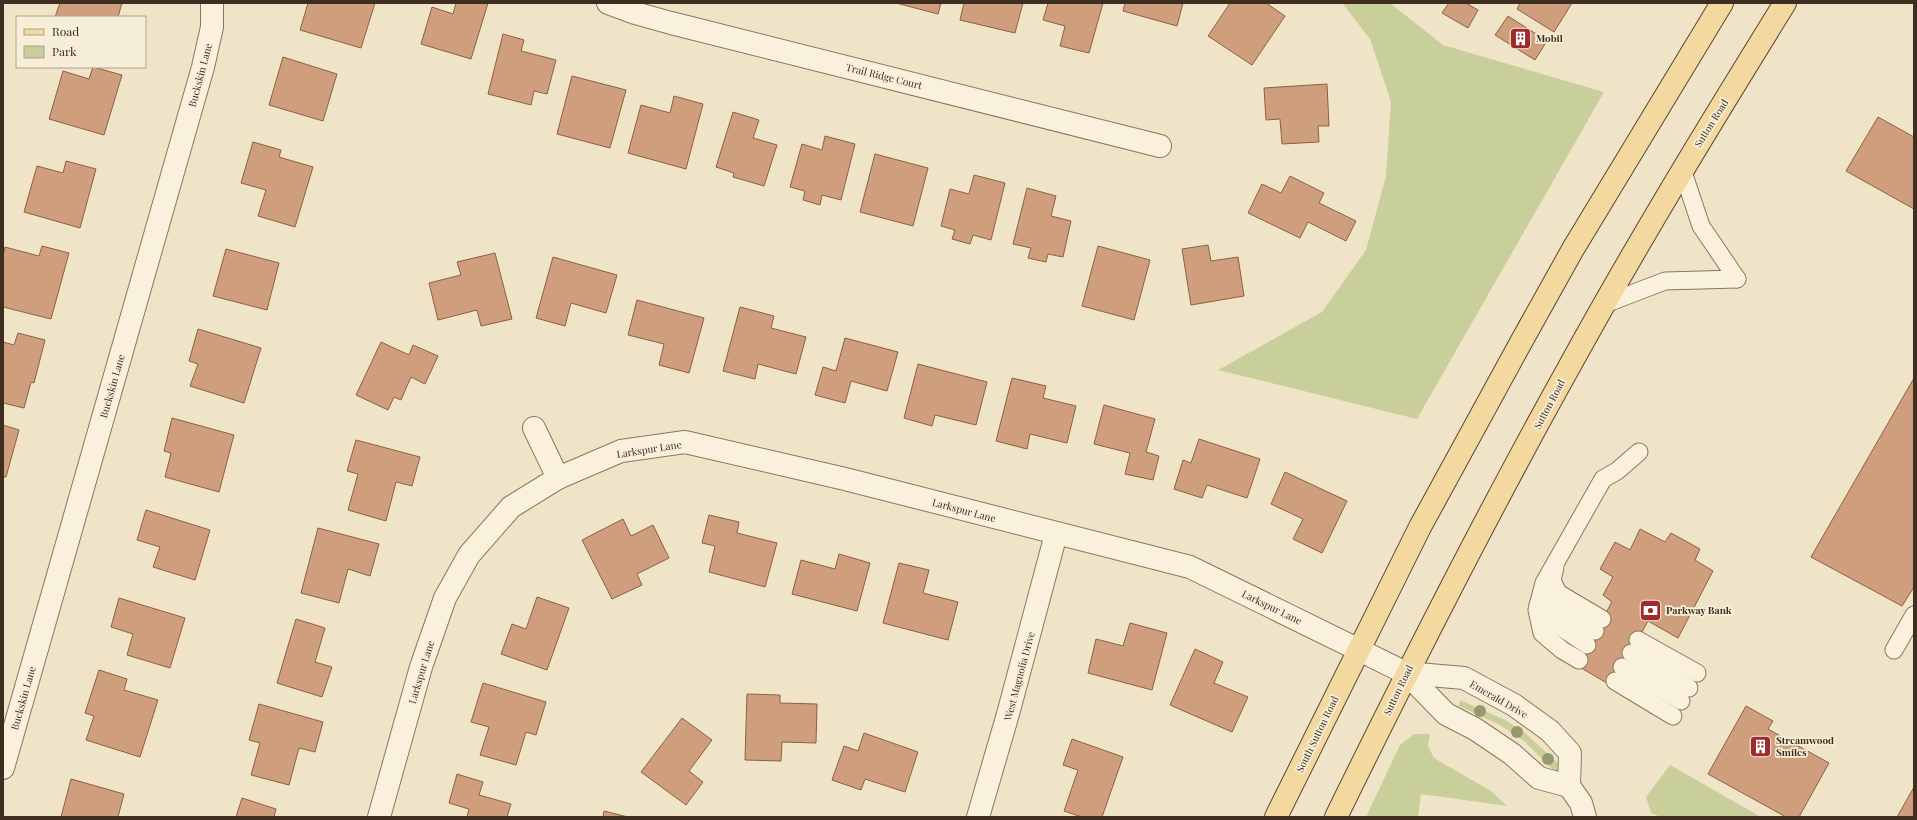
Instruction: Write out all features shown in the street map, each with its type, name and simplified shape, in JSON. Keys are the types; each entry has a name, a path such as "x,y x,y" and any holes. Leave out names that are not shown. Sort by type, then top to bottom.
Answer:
{"main road":[{"path":"1358,650 1420,527 1569,256 1722,3"},
{"name":"Sutton Road","path":"1336,817 1406,673 1568,367 1682,169 1785,3"},
{"name":"South Sutton Road","path":"1276,817 1358,650"}],"street":[{"name":"Buckskin Lane","path":"3,768 203,67 212,27 212,3"},
{"name":"Trail Ridge Court","path":"608,3 634,13 679,25 1160,146"},
{"path":"534,428 558,478"},
{"name":"Larkspur Lane","path":"379,817 421,667 445,598 469,555 511,507 558,478 621,451 685,442 845,479 1190,567 1358,650"},
{"name":"West Magnolia Drive","path":"978,817 1008,714 1056,534"},
{"name":"Emerald Drive","path":"1358,650 1406,673 1446,714 1475,729 1512,754 1539,778 1569,786 1570,753 1550,731 1514,705 1464,678 1406,673"},
{"path":"1569,786 1581,803 1585,817"}],"lane":[{"path":"1605,304 1665,281 1737,279 1701,226 1682,169"},
{"path":"1579,660 1562,650 1542,632 1537,610 1544,583 1603,479 1617,471 1639,452"},
{"path":"1556,561 1552,580 1558,593 1595,632"},
{"path":"1544,583 1547,596 1560,610 1595,632"},
{"path":"1538,605 1549,619 1595,632"},
{"path":"1894,650 1914,615"},
{"path":"1627,660 1697,673"},
{"path":"1627,660 1685,694"},
{"path":"1627,660 1673,716"}],"green space":[{"path":"1342,3 1390,3 1443,45 1604,92 1417,419 1218,370 1322,312 1366,250 1386,176 1391,102 1370,39"},
{"path":"1460,700 1505,720 1524,732 1560,765 1560,773 1556,773 1524,741 1500,725 1459,706"},
{"path":"1414,734 1430,734 1428,746 1434,758 1491,791 1507,806 1421,794 1418,817 1366,817 1400,745"},
{"path":"1670,765 1761,817 1661,817 1651,813 1646,797"}],"building":[{"path":"60,3 122,3 118,16 55,16"},
{"path":"308,3 375,3 361,48 300,30"},
{"path":"456,3 488,3 471,59 421,44 432,7 453,14"},
{"path":"896,3 941,3 938,14"},
{"path":"964,3 1023,3 1015,33 960,20"},
{"path":"1048,3 1103,3 1089,53 1060,46 1065,26 1043,20"},
{"path":"1125,3 1183,3 1177,26 1123,11"},
{"path":"1230,3 1266,3 1285,16 1252,65 1208,36"},
{"path":"1449,3 1466,3 1478,10 1468,28 1442,13"},
{"name":"Mobil","path":"1520,3 1572,3 1554,32 1517,9"},
{"name":"Mobil","path":"1508,16 1547,41 1535,60 1495,35"},
{"path":"503,34 524,40 521,51 556,60 547,94 534,91 531,105 488,94"},
{"path":"283,57 337,74 323,121 269,105"},
{"path":"93,68 122,75 104,135 49,119 63,71 89,79"},
{"path":"572,76 626,90 610,148 557,134"},
{"path":"1327,84 1329,126 1318,126 1319,142 1282,144 1280,119 1266,120 1264,88"},
{"path":"674,96 703,104 686,169 628,153 641,105 670,113"},
{"path":"733,112 759,120 753,138 777,145 764,186 733,177 734,173 716,167"},
{"path":"1878,117 1914,137 1914,209 1846,171"},
{"path":"825,136 855,144 841,200 822,195 820,205 803,200 805,191 790,187 802,144 822,150"},
{"path":"253,142 281,150 279,157 313,167 295,227 258,216 266,190 241,183"},
{"path":"875,154 928,168 913,226 860,212"},
{"path":"66,161 96,169 80,228 24,212 37,166 63,173"},
{"path":"974,175 1005,183 991,240 973,235 970,244 952,239 955,230 941,226 950,189 969,194"},
{"path":"1290,176 1324,193 1319,203 1356,221 1346,241 1308,222 1300,238 1248,213 1262,184 1281,193"},
{"path":"1027,188 1056,196 1051,216 1071,221 1063,257 1048,254 1046,262 1028,258 1031,248 1013,244"},
{"path":"1208,245 1211,261 1238,257 1244,296 1191,305 1182,249"},
{"path":"42,246 69,253 51,319 3,307 3,256 5,247 39,256"},
{"path":"1098,246 1150,260 1134,320 1082,306"},
{"path":"226,249 279,263 267,310 213,296"},
{"path":"495,253 512,319 481,326 477,310 438,320 429,283 461,275 457,262"},
{"path":"553,257 617,275 606,313 571,303 565,326 536,318"},
{"path":"637,300 704,318 689,373 659,365 664,344 628,335"},
{"path":"740,307 774,316 771,328 806,337 796,374 758,364 755,379 723,371"},
{"path":"198,329 261,348 244,403 190,386 198,364 189,361"},
{"path":"18,333 45,340 34,383 31,382 24,408 3,403 3,342 14,345"},
{"path":"845,338 898,352 887,391 851,381 845,403 815,395 823,367 836,371"},
{"path":"381,342 409,355 413,345 438,356 425,384 411,377 401,400 394,397 388,410 356,395"},
{"path":"918,364 987,382 976,425 935,415 932,426 904,418"},
{"path":"1012,378 1046,386 1043,398 1076,406 1067,443 1030,434 1027,449 996,441"},
{"path":"1914,378 1914,587 1902,606 1811,557"},
{"path":"1104,405 1155,419 1146,452 1159,456 1153,480 1125,474 1130,453 1094,444"},
{"path":"172,418 234,435 219,492 165,477 171,453 164,451"},
{"path":"3,425 19,430 6,477 3,477"},
{"path":"1199,439 1260,459 1247,498 1207,485 1202,498 1174,489 1183,460 1191,463"},
{"path":"356,440 420,457 412,486 396,482 386,521 348,510 358,474 347,471"},
{"path":"1285,472 1347,501 1322,553 1293,539 1303,519 1271,504"},
{"path":"146,510 210,530 195,580 153,567 160,547 137,540"},
{"path":"709,515 739,522 737,533 777,543 765,587 709,572 715,546 702,543"},
{"path":"623,519 631,536 653,525 669,558 637,574 642,585 612,599 582,540"},
{"path":"318,528 379,544 370,576 348,569 339,603 301,593"},
{"name":"Parkway Bank","path":"1640,529 1665,542 1671,533 1700,549 1695,560 1713,571 1678,638 1648,621 1612,686 1576,665 1612,602 1603,595 1613,577 1600,569 1615,542 1630,550"},
{"path":"839,554 870,563 857,611 792,594 801,560 835,569"},
{"path":"899,563 929,570 923,593 958,602 948,640 883,623"},
{"path":"537,597 569,608 547,670 501,654 512,624 526,629"},
{"path":"119,598 185,618 170,668 127,655 133,634 111,627"},
{"path":"296,619 325,628 315,662 332,667 322,697 277,683"},
{"path":"1130,623 1167,633 1152,690 1088,673 1096,639 1123,646"},
{"path":"1195,649 1223,662 1214,683 1248,697 1232,732 1170,705"},
{"path":"99,670 127,679 124,690 158,700 140,757 86,740 94,716 85,713"},
{"path":"483,683 546,702 536,735 526,732 516,765 480,755 489,727 471,722"},
{"path":"747,694 780,695 780,703 817,704 816,743 782,742 781,761 745,760"},
{"path":"259,704 323,722 315,752 299,748 289,785 251,775 260,743 249,740"},
{"name":"Streamwood Smiles","path":"1746,706 1773,721 1768,729 1829,763 1799,817 1786,817 1708,774"},
{"path":"682,718 712,740 689,771 703,782 686,805 641,772"},
{"path":"864,733 918,752 905,792 865,779 861,790 832,780 844,746 858,751"},
{"path":"1072,739 1123,757 1102,817 1082,817 1064,811 1078,770 1063,765"},
{"path":"457,774 483,782 479,795 511,804 507,817 467,817 469,809 449,803"},
{"path":"71,779 124,794 118,817 61,817"},
{"path":"1914,787 1914,817 1897,817"},
{"path":"242,798 276,809 274,817 236,817"},
{"path":"604,811 628,817 603,817"}],"place":[{"name":"Mobil","path":"1521,38"},
{"name":"Parkway Bank","path":"1650,610"},
{"name":"Streamwood Smiles","path":"1761,746"}]}
